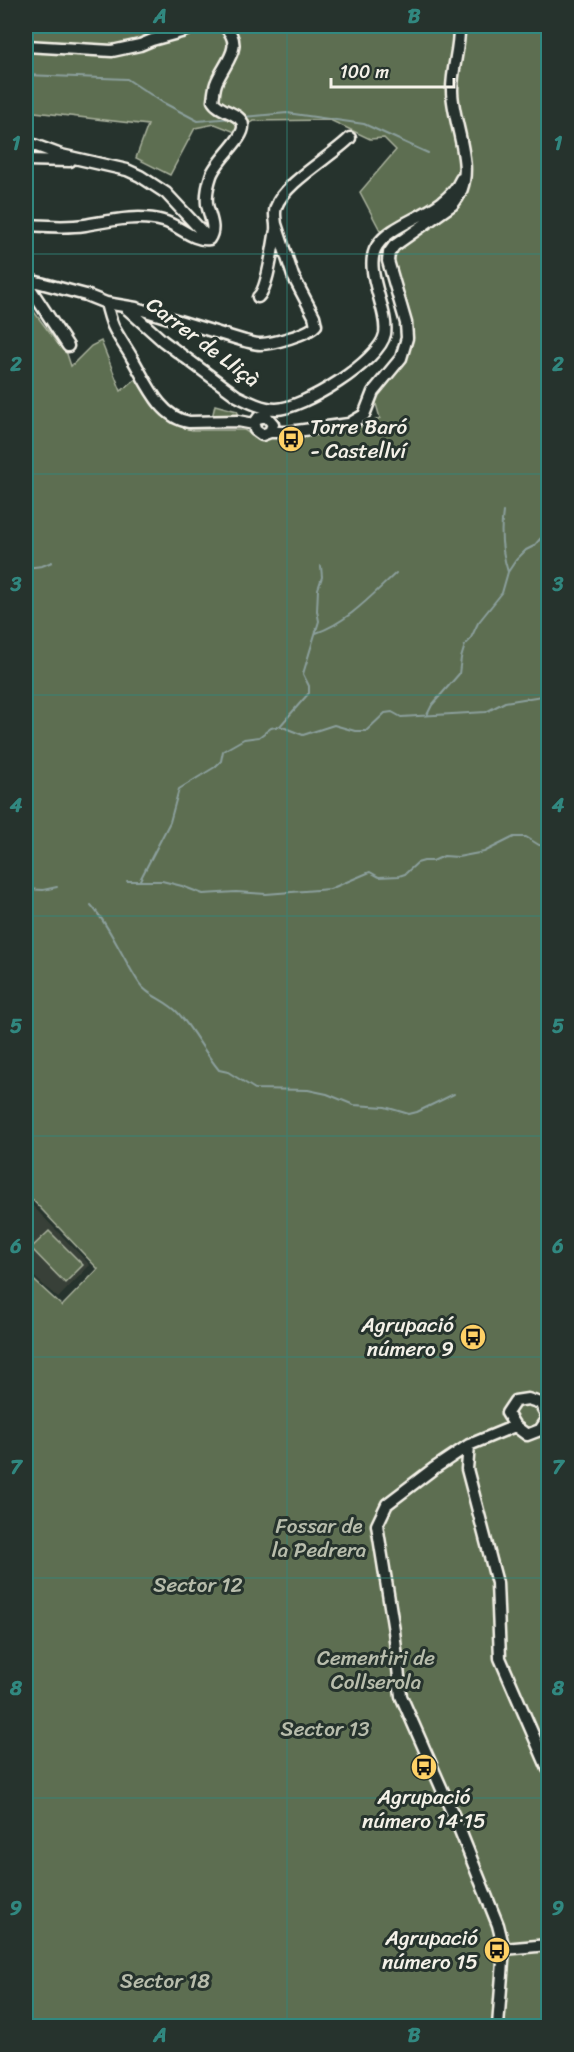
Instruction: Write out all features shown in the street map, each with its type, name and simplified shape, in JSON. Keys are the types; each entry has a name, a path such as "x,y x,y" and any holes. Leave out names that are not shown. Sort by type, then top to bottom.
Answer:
{"street":[{"path":"26,46 112,51 140,45 195,26"},
{"path":"209,239 213,230 207,196 211,175 219,160 237,141 243,129 240,119 220,108 213,100 218,80 234,48 234,39 222,26 212,26"},
{"path":"106,303 112,325 152,394 161,406 181,421 238,421 254,424 259,417 264,416 272,421 302,429 349,424 364,415 373,392 401,358 407,338 406,323 388,261 389,253 394,246 456,201 464,185 464,155 452,90 459,26"},
{"path":"26,276 33,281 87,295 106,303 136,308 245,341 262,344 312,330 316,325 314,316 293,276 276,224 275,211 283,195 291,186 350,138"},
{"path":"26,142 83,160 127,170 155,184 209,239"},
{"path":"26,160 54,162 83,160"},
{"name":"Carrer de Lliçà","path":"125,307 163,341 237,396 256,405 272,421 294,405 355,371 374,354 385,337 372,261 376,246 387,235 438,205 459,185 463,175"},
{"path":"26,225 53,228 107,221 161,220 174,224 201,240 209,239"},
{"path":"258,297 263,293 265,286 276,224"},
{"path":"26,282 68,346"},
{"path":"498,2026 504,1949 498,1925 459,1828 401,1696 394,1631 377,1525 387,1504 432,1469 469,1445 515,1426"},
{"path":"469,1445 467,1469 497,1582 500,1658 549,1768"},
{"path":"432,1469 458,1463 467,1469"},
{"path":"504,1949 549,1945"}],"shaded area":[{"path":"26,1199 90,1265 58,1298 29,1272 26,1265"}],"green space":[{"path":"26,26 548,26 548,2026 26,2026 26,1273 62,1306 98,1269 26,1193 26,301 67,354 71,366 91,346 101,341 121,391 137,378 152,405 173,424 192,430 244,430 259,439 312,433 349,432 380,418 376,404 377,395 404,362 411,344 412,323 393,258 398,247 432,225 419,211 382,234 360,192 396,150 384,138 370,139 330,120 254,121 235,132 215,124 195,128 170,175 136,158 148,125 26,111"},
{"path":"215,405 237,411 239,415 212,418"},
{"path":"49,1231 83,1265 65,1283 31,1248"}],"waterway":[{"path":"26,75 127,79 162,102 198,121 232,118"},
{"path":"243,117 287,113 364,124 428,153"},
{"path":"503,512 502,542 508,572"},
{"path":"427,715 432,705 459,674 465,645 478,623 502,593 508,572 516,560 541,538"},
{"path":"26,568 52,562"},
{"path":"280,726 309,693 309,686 303,674 319,621 317,611 318,589 322,577 321,566"},
{"path":"316,633 349,615 396,573"},
{"path":"140,880 170,822 179,789 215,767 221,761 223,751 244,739 259,737 271,728 280,726 303,735 334,725 355,731 366,731 385,713 392,712 401,717 486,712 505,702 548,695"},
{"path":"127,881 162,881 203,894 236,892 266,894 330,889 370,872 379,877 399,876 405,874 417,863 424,861 433,861 444,856 458,857 484,852 514,837 526,837 539,845 548,846"},
{"path":"26,889 43,890 57,887"},
{"path":"91,905 105,923 143,987 179,1014 219,1070 228,1072 255,1089 308,1090 327,1094 354,1105 385,1107 409,1114 454,1094"}],"place":[{"name":"Torre Baró - Castellví","path":"291,439"},
{"name":"Agrupació número 9","path":"473,1337"},
{"name":"Agrupació número 14·15","path":"424,1767"},
{"name":"Agrupació número 15","path":"497,1950"}],"park label":[{"name":"Fossar de la Pedrera","path":"319,1538"},
{"name":"Sector 12","path":"198,1585"},
{"name":"Cementiri de Collserola","path":"376,1670"},
{"name":"Sector 13","path":"325,1729"},
{"name":"Sector 18","path":"165,1981"}]}
